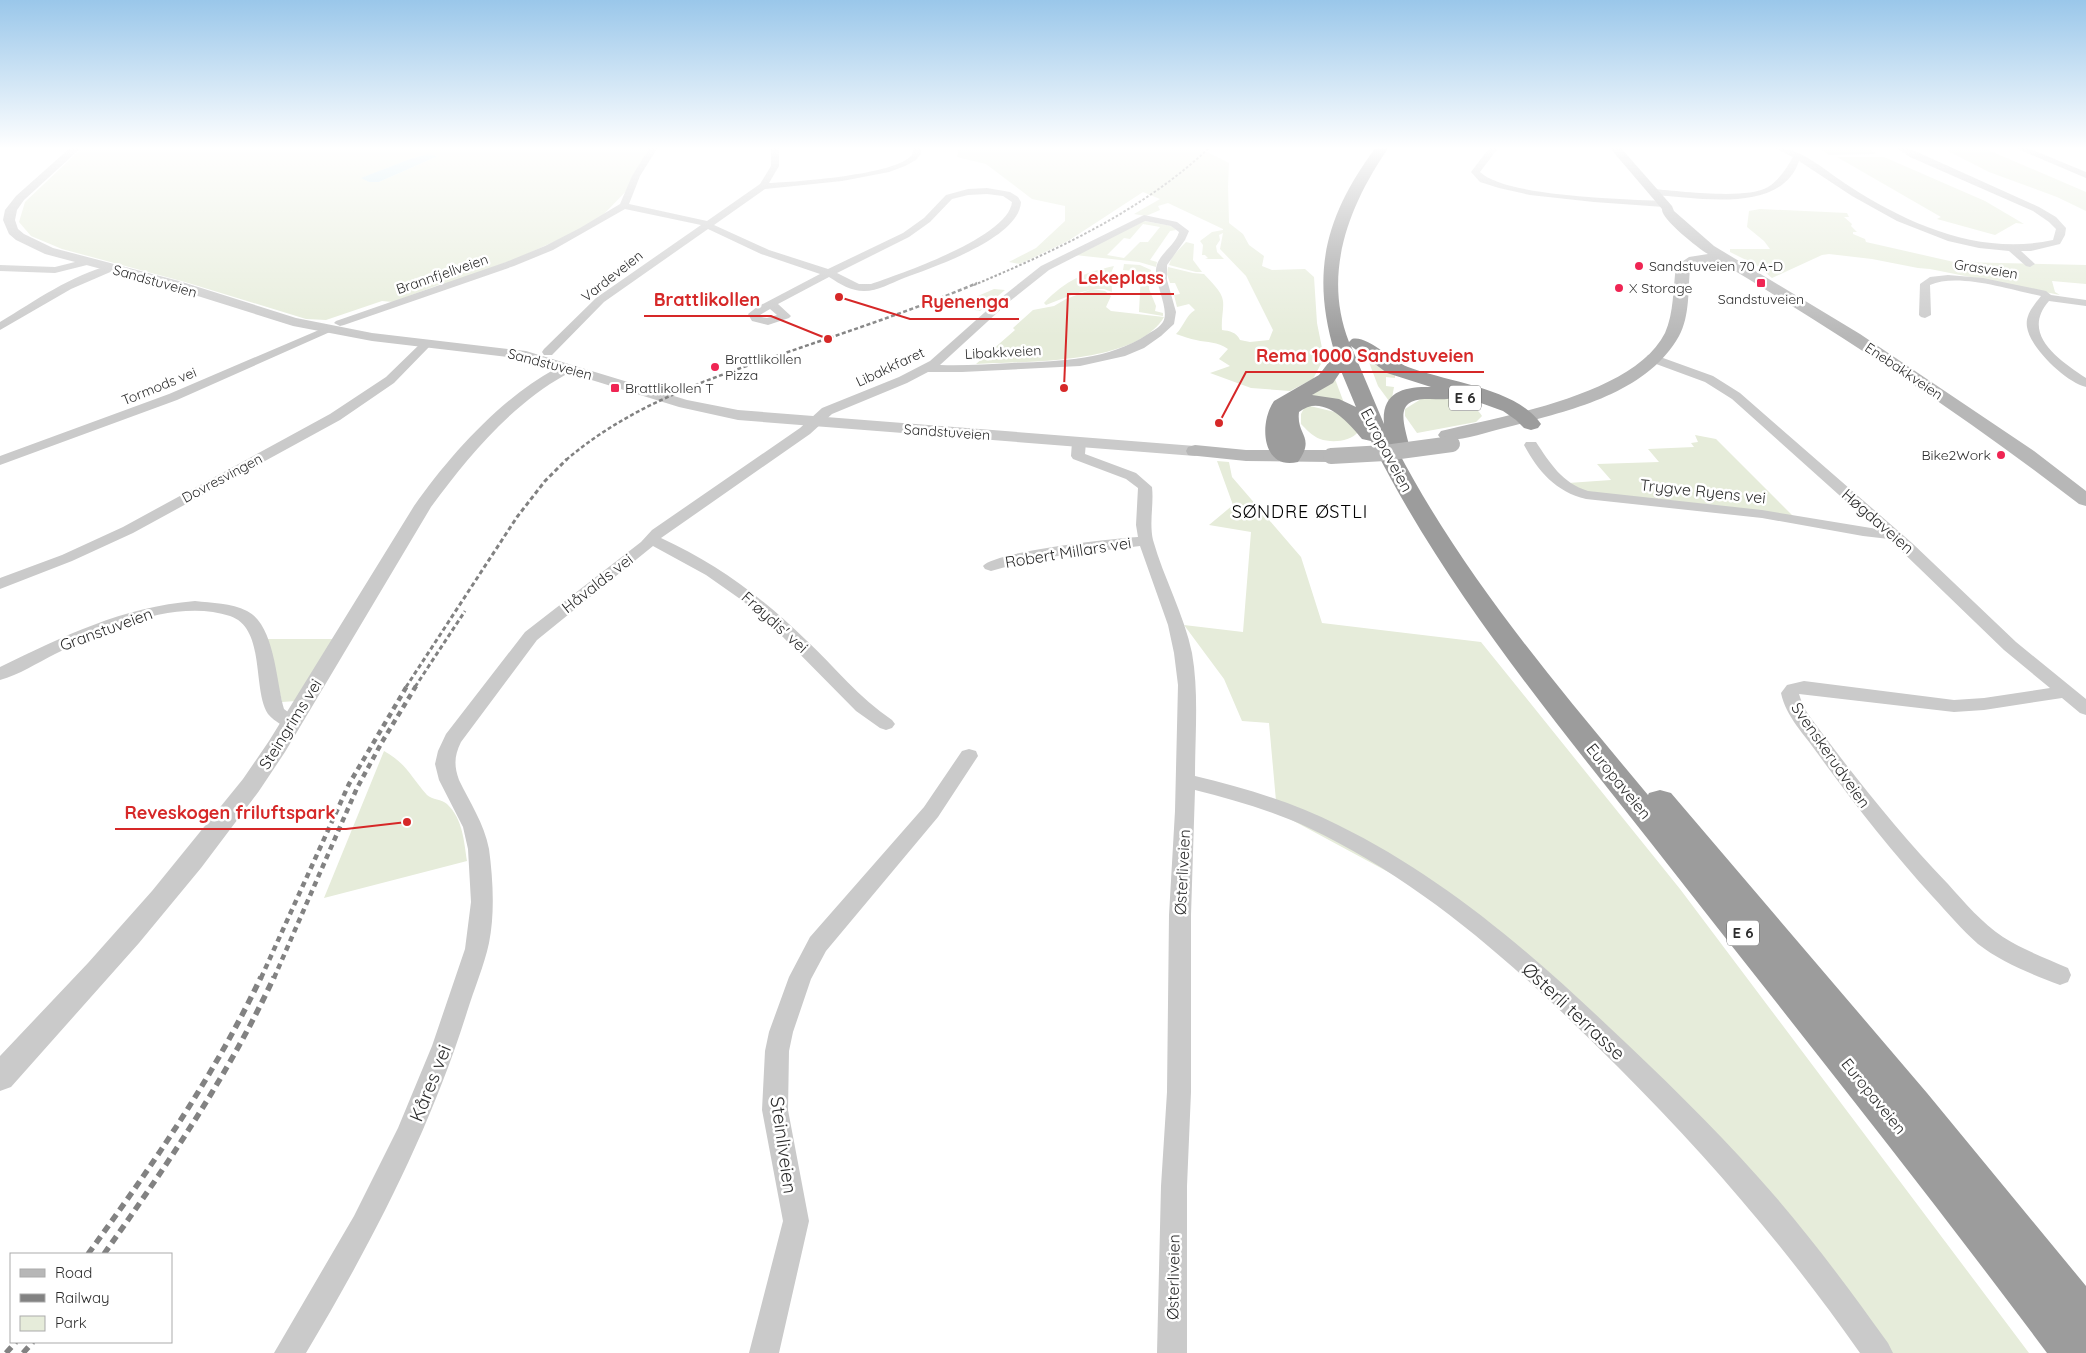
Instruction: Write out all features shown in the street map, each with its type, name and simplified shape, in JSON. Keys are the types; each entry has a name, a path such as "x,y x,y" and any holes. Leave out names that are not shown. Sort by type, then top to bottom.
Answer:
{"highway":[{"name":"Europaveien","path":"1345,210 1338,226 1332,254 1331,289 1335,322 1348,347 1368,415 1544,659 1602,732 1913,1106 2086,1321"},
{"path":"1352,237 1360,210"},
{"name":"E 6","path":"1353,416 1348,347 1399,371 1504,404 1523,420"},
{"path":"1288,451 1277,443 1276,418 1281,405 1322,382 1348,347"},
{"name":"E 6","path":"1393,451 1393,412 1395,403 1402,398 1416,394 1435,393 1455,396 1486,405 1523,420"},
{"name":"E 6","path":"1288,451 1296,439 1290,431 1288,414 1294,406 1305,402 1326,402 1345,409 1393,451"},
{"name":"Europaveien","path":"1393,451 1440,541 1518,654 1923,1157 2075,1353"}],"main road":[{"name":"Enebakkveien","path":"1667,210 1690,234 1719,254 1848,333 2026,455 2086,500"},
{"name":"Sandstuveien","path":"1195,451 1219,455 1288,451 1385,453 1450,439 1523,420 1585,399 1620,382 1652,358 1668,341 1676,325 1684,266 1694,260 1719,254"}],"street":[{"path":"11,210 9,220 13,231 28,242 57,254 87,262"},
{"name":"Brannfjellveien","path":"340,323 531,256 578,233 617,210"},
{"path":"643,210 709,225 771,254 829,273 850,284 865,288 933,264 974,245 992,234 1014,210"},
{"name":"Vardeveien","path":"548,352 600,300 643,268 730,210"},
{"path":"772,303 906,235 927,220 936,210"},
{"path":"1886,210 1931,233 1974,244 2011,248 2038,247 2056,242 2062,234 2062,229 2040,210"},
{"name":"Libakkfaret","path":"814,422 828,411 928,368 1006,299 1045,268 1140,219 1154,219 1177,225"},
{"name":"Libakkveien","path":"928,368 956,370 1064,363 1106,357 1137,346 1151,338 1169,322 1171,314 1160,277 1165,258 1183,236 1184,230 1177,225"},
{"path":"2011,248 2030,264"},
{"name":"Sandstuveien","path":"0,268 55,270 87,262 166,282 245,308 326,330 426,344 506,352 538,358 657,397 708,410 752,417 1195,451"},
{"path":"0,326 54,294 110,268"},
{"name":"Grasveien","path":"1925,315 1925,284 1936,278 1966,278 2086,303"},
{"path":"2046,296 2033,315 2031,322 2035,337 2054,360 2086,384"},
{"name":"Tormods vei","path":"0,461 174,397 326,330"},
{"name":"Dovresvingen","path":"0,584 67,558 128,530 335,417 390,380 426,344"},
{"name":"Høgdaveien","path":"1652,358 1709,379 1736,396 1940,576 1979,618 2010,646 2086,709"},
{"name":"Steingrims vei","path":"0,1077 92,979 215,833 252,783 291,723 423,506 438,485 462,456 501,417 539,384 568,368"},
{"name":"Håvalds vei","path":"456,790 447,774 445,764 447,751 453,739 532,636 651,539 814,422"},
{"name":"Østerliveien","path":"1080,442 1078,456 1131,476 1145,487 1146,498 1143,525 1146,541 1173,617 1183,653 1187,685 1180,915 1180,1092 1174,1186 1172,1353"},
{"name":"Trygve Ryens vei","path":"1531,444 1537,456 1560,483 1568,490 1586,496 1762,514 1863,532 1892,535"},
{"name":"Frøydis' vei","path":"651,539 674,548 710,569 748,596 802,644 856,702 886,724"},
{"name":"Robert Millars vei","path":"991,566 1003,561 1048,553 1121,542 1146,541"},
{"name":"Granstuveien","path":"0,674 89,632 138,615 163,609 184,607 218,608 237,612 251,621 256,629 267,668 276,712 291,723"},
{"name":"Svenskerudveien","path":"2060,975 2006,950 1970,923 1903,851 1863,802 1807,725 1791,699 1790,693 1793,689 1804,687 1954,706 1984,704 2065,692"},
{"name":"Steinliveien","path":"764,1353 796,1220 776,1110 777,1051 781,1032 800,977 818,944 931,812 970,756"},
{"name":"Østerli terrasse","path":"1185,780 1262,802 1332,830 1402,870 1452,905 1501,943 1575,1009 1654,1086 1742,1179 1840,1300 1878,1353"},
{"name":"Kåres vei","path":"289,1353 345,1258 415,1122 450,1033 478,942 481,878 480,856 473,825 456,790"}],"green space":[{"path":"23,210 608,210 603,215 571,234 518,258 443,286 441,284 393,302 382,301 326,320 306,319 185,282 62,249 31,236 19,222"},
{"path":"1065,210 1115,210 1068,241 1020,264 1009,262 1036,248 1065,221"},
{"path":"1141,210 1160,210 1146,216 1134,214"},
{"path":"1183,210 1229,210 1229,223 1243,234 1249,245 1264,256 1262,266 1272,270 1305,269 1314,277 1317,323 1324,358 1313,379 1290,391 1251,388 1210,373 1230,366 1219,359 1228,349 1216,343 1194,340 1176,334 1189,315 1195,310 1189,304 1177,307 1174,295 1180,294 1175,283 1170,283 1167,274 1168,267 1204,274 1215,286 1223,301 1222,330 1232,332 1240,340 1250,342 1269,340 1273,330 1246,276 1220,249 1223,233 1219,235 1220,240 1216,246 1217,252 1224,259 1205,259 1208,258 1202,255 1203,245 1200,241 1212,232 1223,229"},
{"path":"1785,210 1847,213 1849,217 1844,217 1857,232 1853,232 1853,234 1865,239 1866,242 1954,262 2086,265 2086,284 2052,281 2055,292 2060,295 1930,269 1829,254 1822,255 1772,278 1756,265 1730,252 1730,249 1770,249 1764,241 1747,227 1749,211"},
{"path":"1929,210 2000,210 2024,224 2016,223 1995,235 1937,219 1941,217"},
{"path":"1144,221 1172,226 1176,230 1170,231 1150,260 1157,262 1156,267 1139,262 1075,255","holes":["1143,224 1160,227 1148,242 1140,242 1124,258 1107,255 1124,238 1130,239"]},
{"path":"1186,242 1194,244 1193,260 1202,272 1169,265 1172,257"},
{"path":"1124,264 1140,265 1151,270 1149,289 1156,306 1155,311 1163,313 1163,316 1139,312 1141,272 1123,270"},
{"path":"1114,266 1111,273 1112,292 1104,289 1092,289 1105,291 1111,296 1106,307 1111,311 1164,317 1150,333 1130,344 1105,352 1078,357 976,364 1015,330 1013,328 1033,310 1054,306 1066,299 1090,290 1046,305 1044,303 1060,288 1076,278"},
{"path":"994,289 1005,290 980,311 955,306"},
{"path":"1367,357 1395,374 1395,378 1386,377 1386,386 1394,387 1392,398 1389,401 1378,386"},
{"path":"1335,379 1344,403 1306,399"},
{"path":"1438,398 1468,404 1474,407 1482,416 1476,422 1417,433 1405,416 1405,409 1421,399"},
{"path":"1310,406 1339,413 1358,432 1350,438 1340,441 1317,438 1301,424 1301,414 1304,408"},
{"path":"1695,435 1716,439 1794,517 1586,492 1568,483 1611,480 1597,464 1659,462 1648,449 1694,447 1691,443 1698,442"},
{"path":"1217,461 1229,462 1232,477 1301,557 1322,623 1481,642 1680,889 2029,1353 1877,1353 1770,1214 1535,977 1416,887 1277,812 1269,723 1242,721 1224,679 1184,625 1243,632 1251,532 1209,525 1233,505"},
{"path":"267,639 333,639 296,701 282,702"},
{"path":"384,751 404,766 427,795 445,802 452,810 460,824 467,861 324,898"}],"railway":[{"path":"974,285 1068,243 1126,210"},
{"path":"566,460 616,424 670,396 727,373 905,311 977,283"},
{"path":"406,687 517,517 545,481 566,460"},
{"path":"415,687 465,611"},
{"path":"261,978 349,784 407,686"},
{"path":"274,978 357,788 416,686"},
{"path":"89,1253 181,1120 223,1050 261,977"},
{"path":"105,1253 151,1187 217,1085 274,977"},
{"path":"6,1353 15,1343"},
{"path":"23,1353 32,1343"}],"place":[{"name":"Sandstuveien 70 A-D","path":"1639,266"},
{"name":"Sandstuveien","path":"1761,283"},
{"name":"X Storage","path":"1619,288"},
{"name":"Ryenenga","path":"839,297"},
{"name":"Brattlikollen","path":"828,339"},
{"name":"Brattlikollen Pizza","path":"715,367"},
{"name":"Brattlikollen T","path":"615,388"},
{"name":"Lekeplass","path":"1064,388"},
{"name":"Rema 1000 Sandstuveien","path":"1219,423"},
{"name":"Bike2Work","path":"2001,455"},
{"name":"Reveskogen friluftspark","path":"407,822"}],"district":[{"name":"SØNDRE ØSTLI","path":"1300,512"}]}
